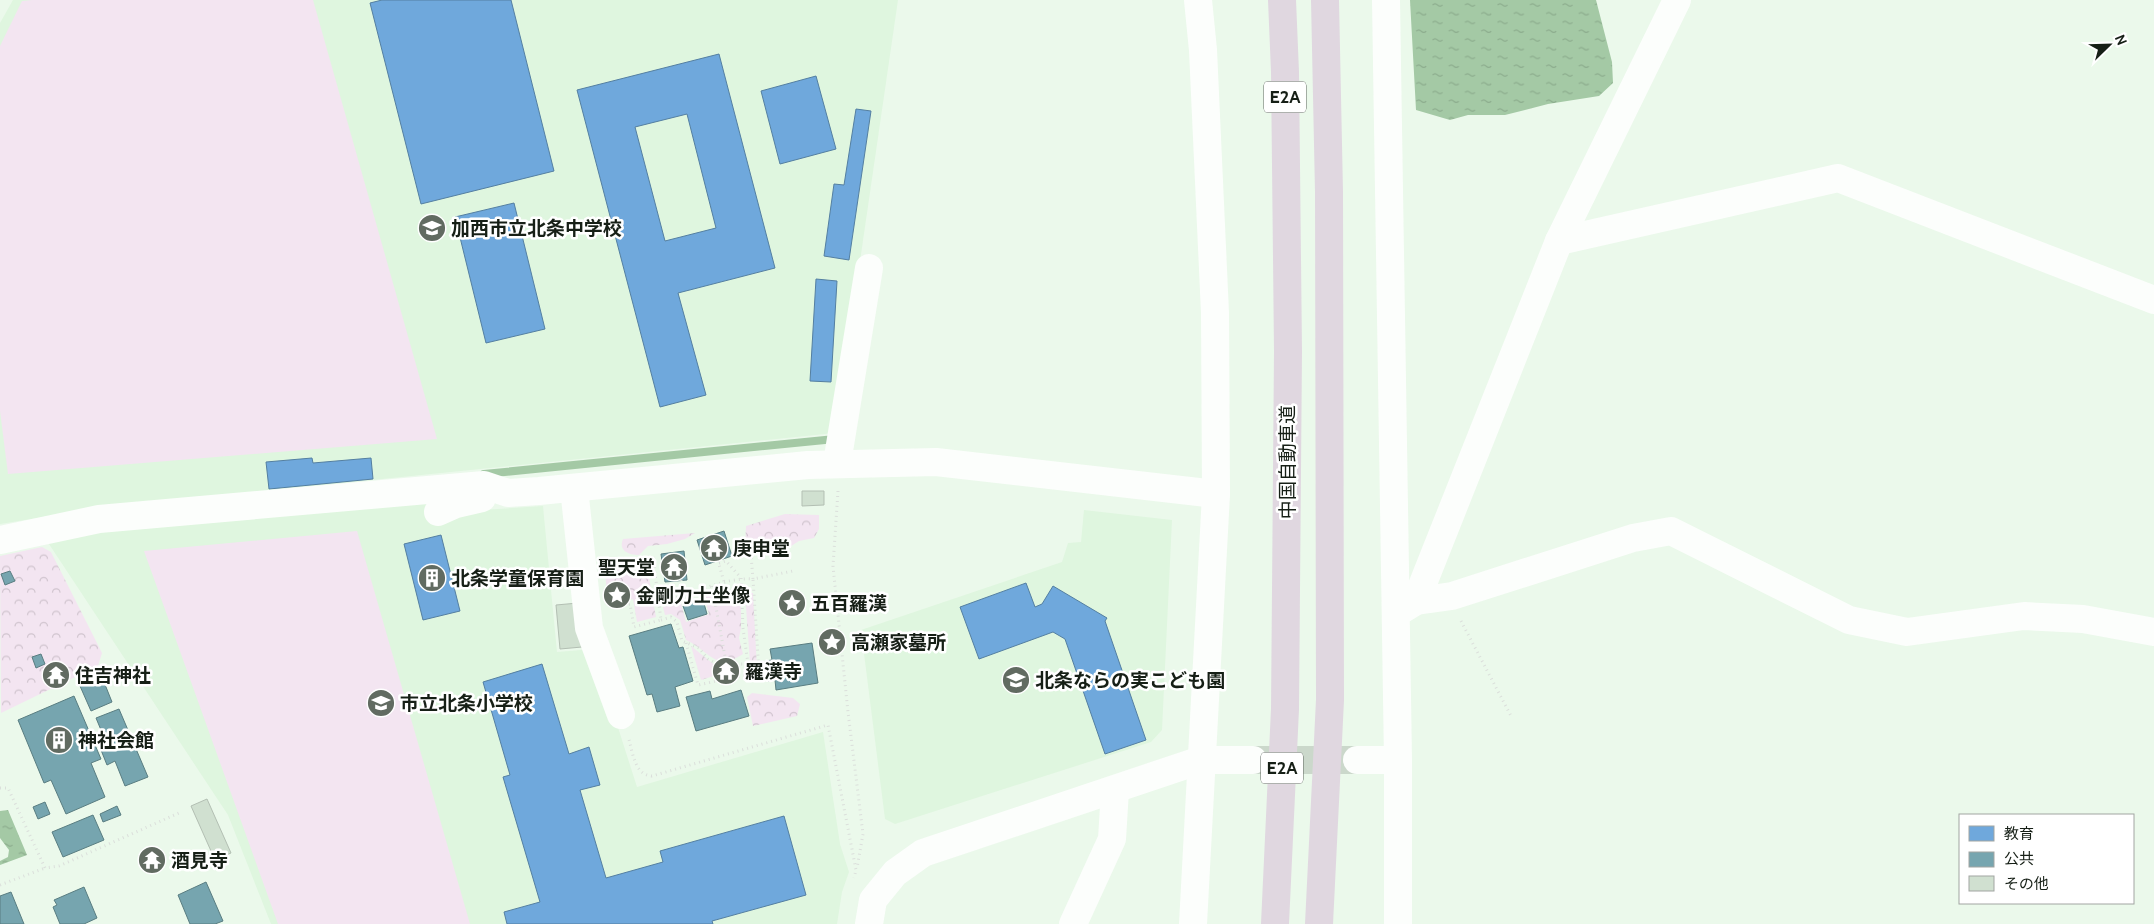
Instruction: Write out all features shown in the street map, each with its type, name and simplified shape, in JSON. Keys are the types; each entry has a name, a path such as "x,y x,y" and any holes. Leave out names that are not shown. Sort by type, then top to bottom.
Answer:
{"highway":[{"name":"中国自動車道","path":"1275,924 1285,709 1287,530 1288,351 1285,72 1282,0"},
{"name":"E2A","path":"1319,924 1330,700 1329,192 1325,0"}],"street":[{"path":"1193,924 1216,494 1216,313 1203,50 1198,0"},
{"path":"1386,0 1406,607 1398,760 1398,924"},
{"path":"1406,607 1559,241 1677,0"},
{"path":"1559,241 1838,178 2154,300"},
{"path":"837,463 869,268"},
{"path":"0,540 99,519 496,489 574,488 837,463 936,462 1216,494"},
{"path":"574,488 589,628 621,715"},
{"path":"438,512 496,489"},
{"path":"1406,607 1452,596 1633,538 1671,531 1849,620 1907,632 2024,616 2084,619 2154,632"},
{"path":"869,924 873,900 895,873 923,853 1201,760 1253,760"},
{"path":"1357,760 1398,760"},
{"path":"1072,924 1112,839 1115,790"}],"path":[{"path":"837,463 838,490 833,566 863,834 854,879"},
{"path":"750,543 759,672"},
{"path":"623,558 655,577"},
{"path":"653,558 661,620"},
{"path":"724,582 718,562 726,561 741,578 743,628 748,664"},
{"path":"658,602 741,578 753,579 794,572"},
{"path":"681,580 684,596"},
{"path":"712,586 729,678"},
{"path":"1452,596 1465,630 1511,716"},
{"path":"606,608 630,604 634,627 671,617 677,622 682,641 698,648 708,659 717,664 748,664 759,672"},
{"path":"686,643 698,686 759,672"},
{"path":"621,715 638,770 644,775 652,776 828,725 856,870"},
{"path":"0,788 8,788 45,868"},
{"path":"0,885 45,868 68,862 179,813"}],"shaded area":[{"name":"加西市立北条中学校","path":"13,0 898,0 835,433 106,507 0,524 0,23"},
{"name":"市立北条小学校","path":"476,491 481,510 543,506 557,652 593,649 637,787 823,732 840,844 849,872 842,892 837,924 271,924 228,815 47,541 92,532"},
{"name":"北条ならの実こども園","path":"1084,510 1172,520 1162,730 1151,742 895,824 885,819 861,630 1062,562 1068,543 1081,542"}],"green space":[{"path":"313,0 437,439 8,474 0,411 0,46 22,1"},
{"path":"785,514 819,515 819,529 814,538 799,541 788,548 754,550 745,547 746,526"},
{"path":"357,531 470,924 278,924 144,551"},
{"path":"695,533 685,539 667,544 648,546 639,555 625,552 622,547 623,539"},
{"path":"42,547 51,552 102,653 98,666 1,713 0,556"},
{"path":"618,562 649,578 656,617 637,622 633,599 617,601 614,592 607,592 604,563"},
{"path":"727,589 741,593 741,628 739,638 743,654 733,659 719,661 686,640 680,620 671,614 665,615 663,607 681,603 686,622 709,614 704,597"},
{"path":"745,593 753,593 757,668 750,663"},
{"path":"691,646 716,666 725,666 726,672 701,680"},
{"path":"752,693 793,698 800,704 797,716 753,726 747,697"}],"water":[{"path":"1410,0 1596,0 1612,62 1613,83 1599,96 1548,104 1505,115 1468,115 1450,120 1416,110"},
{"path":"8,810 27,855 0,865 0,861 8,857 9,850 0,838 0,811"}],"building: 教育":[{"path":"382,0 511,0 554,171 421,204 370,3"},
{"path":"719,54 775,268 678,293 706,395 660,407 577,90","holes":["687,114 716,228 665,241 635,127"]},
{"path":"816,76 836,149 780,164 761,91"},
{"path":"856,109 871,111 849,260 824,256 834,184 844,185"},
{"path":"514,203 545,329 486,343 455,217"},
{"path":"816,279 837,281 831,382 810,381"},
{"path":"312,458 313,463 371,458 373,479 269,489 266,462"},
{"name":"北条学童保育園","path":"441,535 460,611 423,620 404,544"},
{"path":"1026,583 1035,607 1042,604 1053,586 1107,618 1105,621 1146,740 1105,754 1065,639 1053,632 979,659 960,607"},
{"path":"542,664 569,754 589,747 600,785 580,790 606,878 663,862 660,851 784,816 806,895 712,921 713,924 507,924 504,912 540,902 503,777 510,775 483,682"}],"building: 公共":[{"name":"庚申堂","path":"724,531 732,556 705,565 697,540"},
{"name":"聖天堂","path":"684,551 687,580 665,582 661,554"},
{"path":"10,571 15,581 5,585 1,574"},
{"path":"703,600 707,614 688,620 683,606"},
{"path":"671,624 679,648 683,647 693,681 675,687 680,706 657,712 652,694 647,695 629,636"},
{"path":"812,643 818,683 776,690 775,680 768,681 765,661 772,660 770,649"},
{"path":"41,654 45,664 36,668 32,657"},
{"path":"102,677 112,702 91,711 80,686"},
{"path":"741,690 749,716 696,731 686,697 710,691 712,699"},
{"name":"神社会館","path":"74,696 101,759 91,763 105,797 66,814 51,780 44,783 18,720"},
{"path":"119,709 148,777 125,786 115,761 107,765 99,745 106,742 96,718"},
{"path":"45,802 50,814 38,819 33,807"},
{"path":"117,806 121,815 103,822 100,814"},
{"path":"93,815 104,840 63,857 52,832"},
{"path":"206,882 223,921 215,924 190,924 178,895"},
{"path":"84,887 97,918 84,924 60,924 53,907 57,905 54,900"},
{"path":"11,892 24,924 0,924 0,896"}],"building: その他":[{"path":"802,491 824,491 824,505 802,506"},
{"path":"578,603 582,647 560,649 556,605"},
{"path":"207,799 231,853 215,860 191,806"}],"waterway":[{"path":"484,474 835,439"}],"tunnel":[{"path":"1253,760 1357,760"}],"place":[{"name":"加西市立北条中学校","path":"432,228"},
{"name":"庚申堂","path":"714,548"},
{"name":"聖天堂","path":"674,567"},
{"name":"北条学童保育園","path":"432,578"},
{"name":"金剛力士坐像","path":"617,595"},
{"name":"五百羅漢","path":"792,603"},
{"name":"高瀬家墓所","path":"832,642"},
{"name":"羅漢寺","path":"726,671"},
{"name":"住吉神社","path":"56,675"},
{"name":"北条ならの実こども園","path":"1016,680"},
{"name":"市立北条小学校","path":"381,703"},
{"name":"神社会館","path":"59,740"},
{"name":"酒見寺","path":"152,860"}]}
